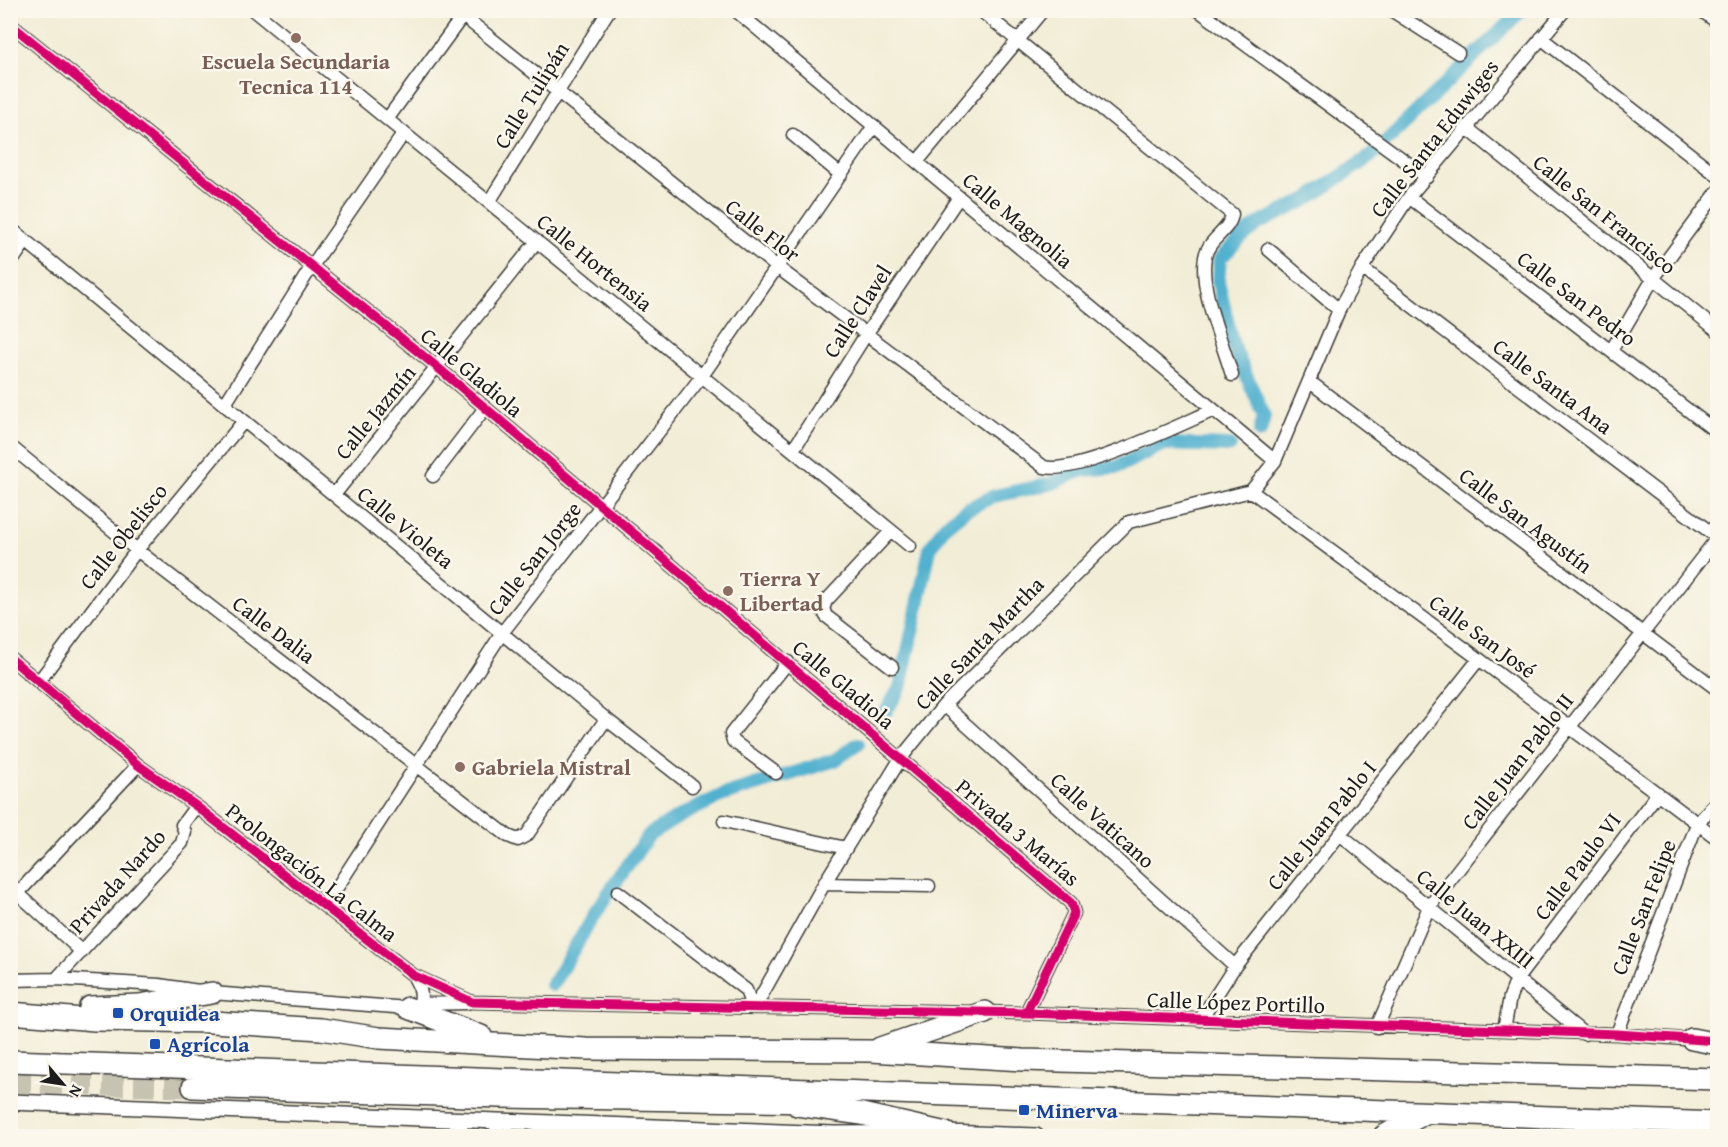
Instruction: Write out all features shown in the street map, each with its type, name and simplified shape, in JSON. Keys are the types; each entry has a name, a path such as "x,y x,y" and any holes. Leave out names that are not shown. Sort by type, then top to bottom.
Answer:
{"highway":[{"path":"48,1016 76,1008 139,1005 212,993"},
{"path":"414,1006 498,1043"},
{"path":"871,1051 985,1012"},
{"path":"10,1015 95,1020 213,1022 321,1029 379,1038 586,1049 871,1051 1023,1060 1718,1079"},
{"path":"1692,1039 1718,1043"},
{"path":"10,1061 1718,1123"},
{"path":"193,1086 782,1102 965,1104 997,1096"},
{"path":"782,1102 872,1116 946,1133"},
{"path":"1384,1137 1425,1113"}],"street":[{"name":"Calle Hortensia","path":"253,10 910,546"},
{"name":"Calle Tulipán","path":"489,202 609,10"},
{"name":"Calle Magnolia","path":"735,10 1275,461"},
{"path":"980,10 1232,214 1231,220 1209,246 1205,255 1204,279 1232,375"},
{"path":"917,162 1043,10"},
{"path":"1198,10 1427,177"},
{"path":"1211,21 1220,10"},
{"path":"1391,10 1458,53"},
{"name":"Calle Santa Eduwiges","path":"1251,491 1275,461 1339,310 1362,268 1409,197 1565,10"},
{"path":"1701,10 1718,23"},
{"path":"388,118 465,13"},
{"name":"Calle Flor","path":"465,13 557,93 777,267 865,336 1044,467 1056,468 1110,454 1214,410"},
{"name":"Calle Gladiola","path":"10,24 437,367 901,758"},
{"path":"1541,38 1718,176"},
{"name":"Calle San Jorge","path":"325,906 502,633 702,376 874,126"},
{"name":"Calle San Francisco","path":"1467,128 1718,331"},
{"path":"225,404 312,266 404,133"},
{"path":"793,135 840,175"},
{"path":"1611,351 1653,279 1718,191"},
{"name":"Calle Clavel","path":"793,450 865,336 959,197"},
{"name":"Calle San Pedro","path":"1409,197 1718,433"},
{"name":"Calle Violeta","path":"10,228 606,719 692,786"},
{"name":"Calle Jazmín","path":"334,495 537,241"},
{"path":"10,264 26,242"},
{"path":"1268,249 1339,310"},
{"name":"Calle Santa Ana","path":"1362,268 1717,537"},
{"name":"Calle San Agustín","path":"1310,382 1718,690"},
{"path":"434,476 485,408"},
{"name":"Calle Obelisco","path":"39,681 137,550 244,421"},
{"name":"Calle Dalia","path":"10,446 137,550 508,836 518,840 527,835 606,719"},
{"name":"Calle San José","path":"1251,491 1718,839"},
{"name":"Calle Santa Martha","path":"754,1007 824,884 901,758 944,705 1129,522 1251,491"},
{"path":"891,531 826,601 823,609 826,616 892,667"},
{"name":"Calle Juan Pablo II","path":"1377,1027 1429,907 1717,537"},
{"name":"Prolongación La Calma","path":"10,657 138,765 195,806 413,975 472,1002 754,1007"},
{"name":"Calle Juan Pablo I","path":"1200,1020 1235,966 1479,659"},
{"path":"776,773 733,741 731,734 788,662"},
{"name":"Calle Vaticano","path":"944,705 1235,966"},
{"name":"Privada 3 Marías","path":"901,758 1074,907 1074,913 1026,1013"},
{"path":"82,952 14,889 138,765"},
{"name":"Calle Paulo VI","path":"1504,1030 1510,997 1517,980 1658,793"},
{"name":"Calle San Felipe","path":"1617,1034 1697,824 1718,800"},
{"name":"Privada Nardo","path":"56,979 182,843 186,832 182,825 184,818 195,806"},
{"path":"724,821 846,848"},
{"name":"Calle Juan XXIII","path":"1341,835 1584,1034"},
{"path":"824,884 929,886"},
{"path":"618,892 746,990 754,1007"},
{"path":"413,975 420,989 414,1006"},
{"path":"10,980 56,979 159,985 212,993 322,1004 414,1006 472,1002"},
{"name":"Calle López Portillo","path":"754,1007 1026,1013 1617,1034 1692,1039"},
{"path":"10,1102 459,1119 497,1129 834,1134 946,1133 1036,1137"},
{"path":"459,1119 463,1137"}],"waterway":[{"path":"1260,432 1264,416 1233,345 1218,282 1220,259 1239,239 1258,224 1306,200 1371,156 1522,10"},
{"path":"883,716 900,688 930,549 944,527 965,510 994,496 1050,484 1082,470 1117,467 1164,444 1230,446"},
{"path":"552,985 598,908 649,835 680,816 723,795 835,760 858,744"}],"tunnel":[{"path":"10,1083 193,1087"}],"cycle path":[{"path":"10,24 437,367 1071,903 1074,913 1026,1013"},
{"path":"10,658 138,765 196,806 413,975 472,1002 1026,1013 1617,1034 1718,1041"}],"place":[{"name":"Escuela Secundaria Tecnica 114","path":"296,38"},
{"name":"Tierra Y Libertad","path":"728,591"},
{"name":"Gabriela Mistral","path":"460,767"},
{"name":"Orquidea","path":"118,1013"},
{"name":"Agrícola","path":"155,1044"},
{"name":"Minerva","path":"1024,1110"}]}
